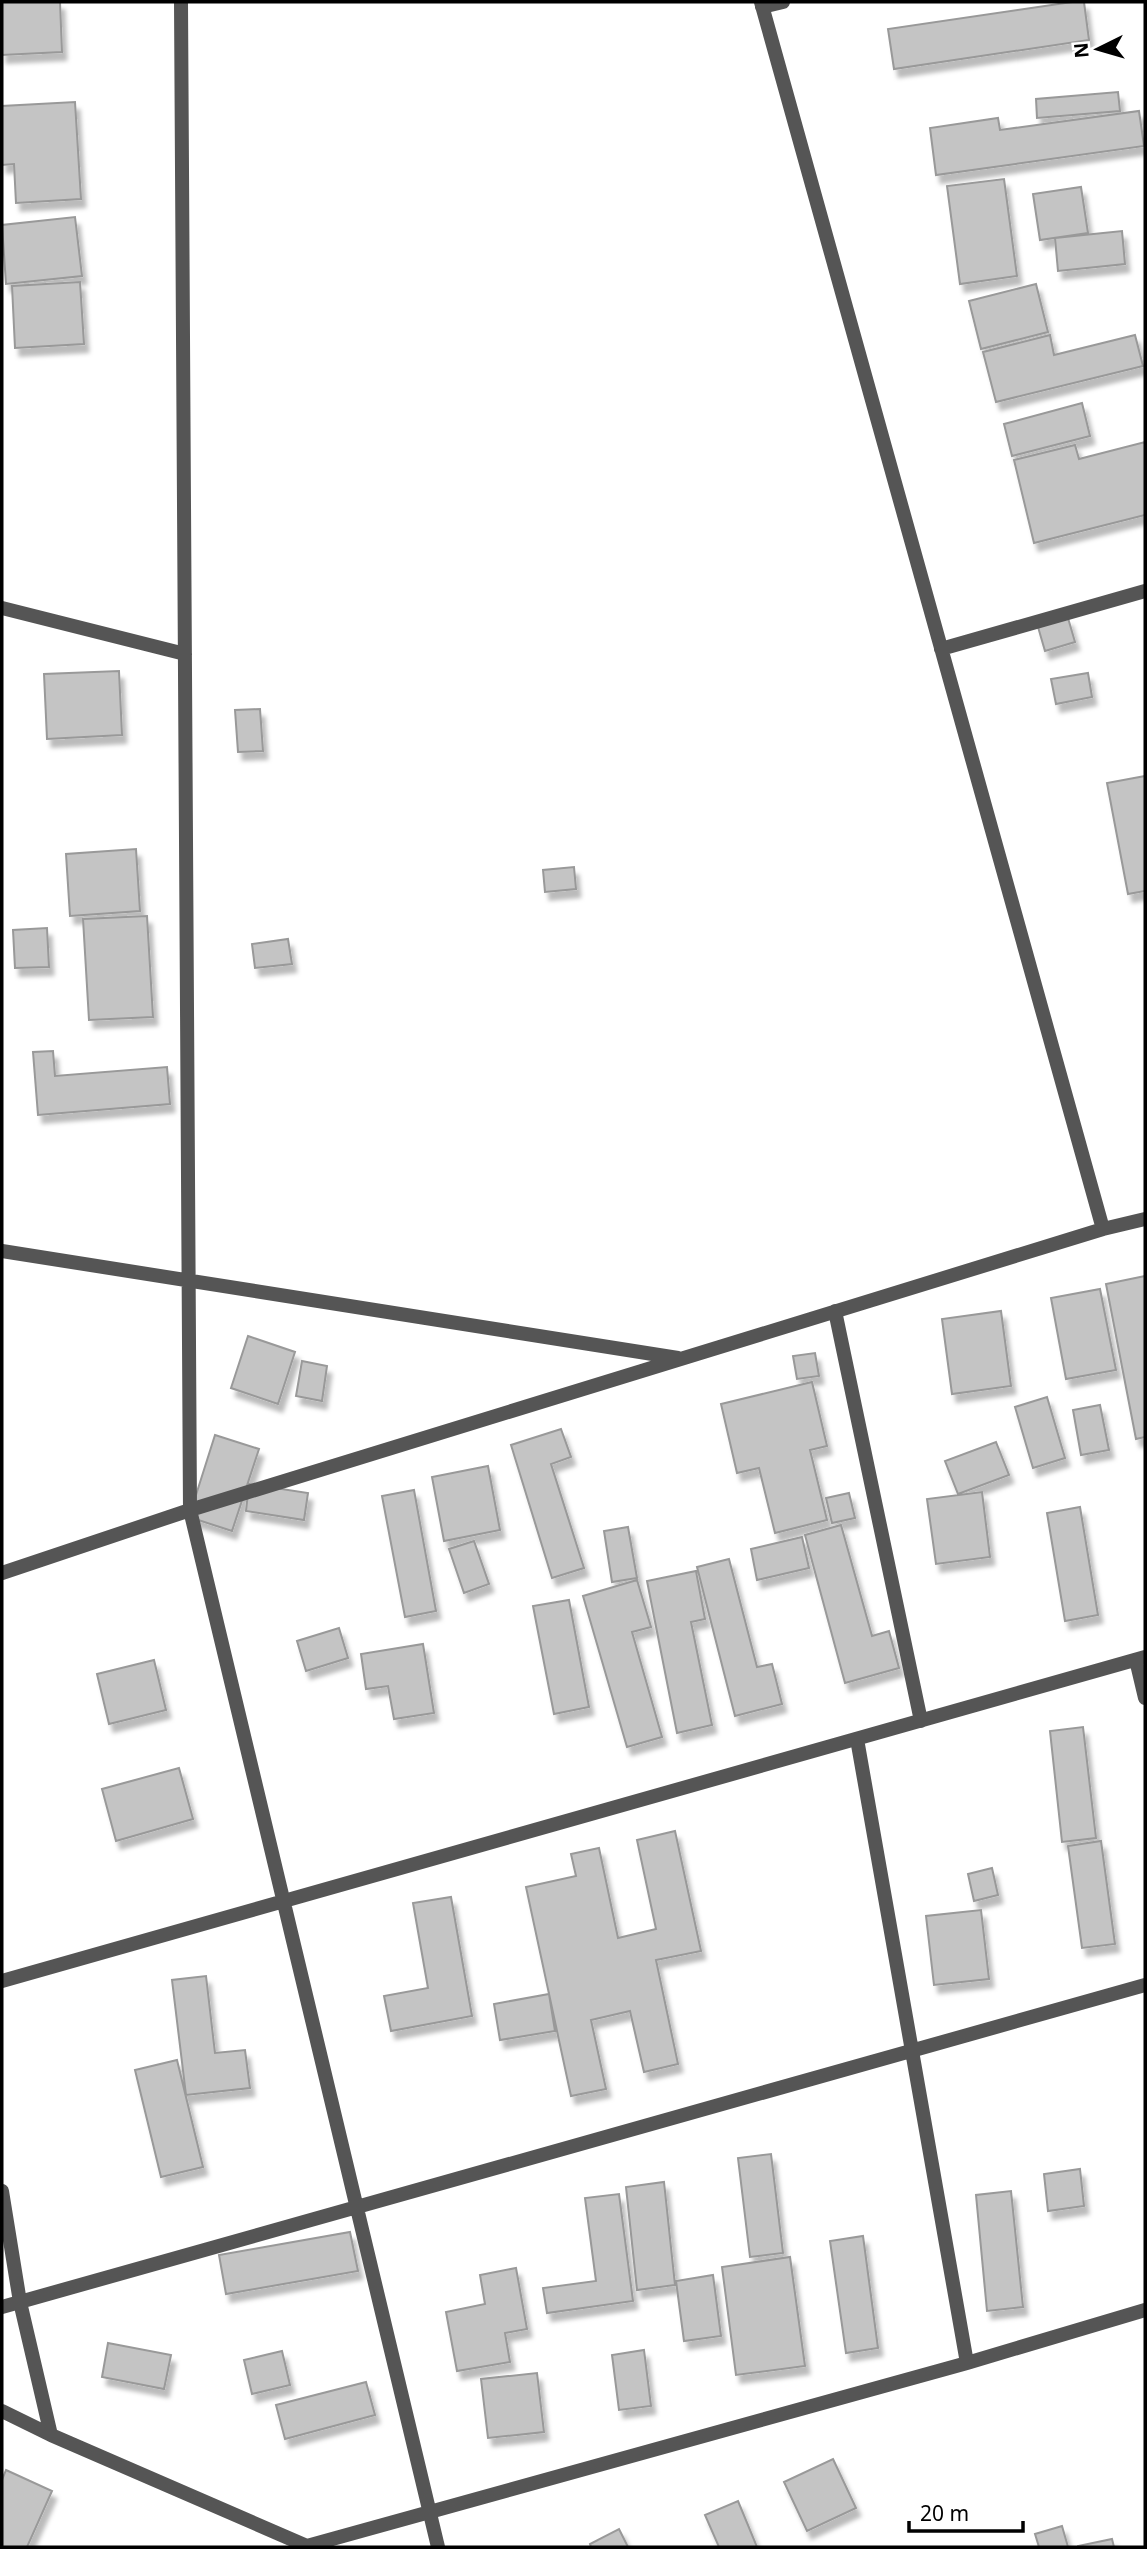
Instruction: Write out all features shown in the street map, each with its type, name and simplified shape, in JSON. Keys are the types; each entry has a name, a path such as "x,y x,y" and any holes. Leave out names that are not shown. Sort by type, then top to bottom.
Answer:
{"street":[{"path":"181,2 190,1510 355,2207 439,2547"},
{"path":"783,2 762,5 1103,1229"},
{"path":"941,649 1145,591"},
{"path":"2,608 185,654"},
{"path":"2,1573 190,1510 1103,1229 1145,1219"},
{"path":"2,1251 681,1359"},
{"path":"835,1311 921,1721"},
{"path":"2,1981 1141,1658 1145,1698"},
{"path":"857,1738 967,2363"},
{"path":"2,2306 1145,1985"},
{"path":"2,2191 20,2302 51,2435"},
{"path":"2,2411 308,2547 967,2363 1145,2310"}],"building":[{"path":"2,2 60,2 62,52 2,55"},
{"path":"1084,2 1089,40 894,69 888,29"},
{"path":"1118,92 1120,111 1037,118 1036,99"},
{"path":"75,102 81,199 16,203 14,164 2,165 2,106"},
{"path":"1139,111 1144,146 936,175 930,128 998,118 1000,130"},
{"path":"1004,179 1017,276 960,284 947,186"},
{"path":"1081,187 1088,233 1040,240 1033,194"},
{"path":"75,217 82,276 6,284 2,225"},
{"path":"1122,231 1125,264 1058,271 1055,238"},
{"path":"80,282 84,344 15,348 12,286"},
{"path":"1036,284 1048,332 981,349 969,301"},
{"path":"1050,335 1054,355 1135,335 1143,366 996,402 983,352"},
{"path":"1082,403 1090,436 1012,456 1004,424"},
{"path":"1145,442 1145,515 1034,543 1014,460 1075,445 1079,459"},
{"path":"1068,618 1075,642 1045,651 1038,627"},
{"path":"119,671 122,735 47,739 44,674"},
{"path":"1088,673 1092,697 1056,704 1051,679"},
{"path":"260,709 263,751 238,752 235,710"},
{"path":"1145,776 1145,891 1128,894 1107,783"},
{"path":"136,849 140,911 70,916 66,854"},
{"path":"574,867 576,889 545,892 543,870"},
{"path":"147,916 153,1017 89,1020 83,919"},
{"path":"47,928 49,967 15,968 13,930"},
{"path":"288,939 292,964 255,968 252,944"},
{"path":"53,1051 55,1076 167,1067 170,1104 38,1115 33,1052"},
{"path":"1145,1276 1145,1437 1136,1439 1106,1284"},
{"path":"1100,1289 1116,1370 1066,1379 1051,1298"},
{"path":"1001,1311 1011,1386 952,1394 942,1319"},
{"path":"248,1336 295,1352 278,1404 231,1388"},
{"path":"815,1353 819,1376 797,1379 793,1356"},
{"path":"302,1361 327,1366 322,1401 296,1396"},
{"path":"812,1382 827,1446 810,1450 827,1520 775,1533 759,1468 737,1473 721,1404"},
{"path":"1047,1397 1065,1458 1033,1468 1015,1407"},
{"path":"1100,1405 1109,1450 1081,1455 1073,1410"},
{"path":"561,1429 571,1457 551,1464 584,1568 552,1578 511,1445"},
{"path":"215,1435 259,1449 232,1531 189,1517"},
{"path":"996,1442 1009,1475 958,1494 945,1461"},
{"path":"488,1466 500,1530 444,1541 432,1477"},
{"path":"249,1484 308,1493 304,1520 246,1511"},
{"path":"414,1490 436,1611 405,1617 382,1496"},
{"path":"982,1492 990,1557 936,1564 927,1499"},
{"path":"849,1493 855,1518 832,1523 826,1498"},
{"path":"1080,1507 1098,1615 1065,1621 1047,1513"},
{"path":"841,1525 872,1636 889,1631 899,1668 845,1683 805,1535"},
{"path":"628,1527 637,1578 612,1582 604,1531"},
{"path":"802,1537 809,1568 757,1580 751,1549"},
{"path":"474,1541 489,1584 464,1593 449,1549"},
{"path":"729,1559 757,1667 772,1664 782,1704 735,1716 697,1567"},
{"path":"696,1571 705,1619 691,1622 712,1725 677,1733 647,1581"},
{"path":"637,1580 651,1627 632,1632 662,1737 627,1747 583,1596"},
{"path":"569,1600 589,1707 554,1714 533,1606"},
{"path":"339,1628 348,1658 306,1671 297,1641"},
{"path":"423,1644 434,1713 394,1719 388,1686 366,1689 361,1654"},
{"path":"154,1660 166,1710 109,1724 97,1674"},
{"path":"1083,1727 1096,1838 1062,1842 1050,1731"},
{"path":"179,1768 193,1819 116,1841 102,1789"},
{"path":"675,1831 701,1951 656,1960 678,2064 644,2072 630,2011 591,2020 606,2089 571,2096 526,1887 576,1876 571,1854 599,1848 618,1938 656,1929 637,1840"},
{"path":"1101,1841 1115,1944 1082,1948 1068,1846"},
{"path":"992,1868 998,1895 974,1901 968,1874"},
{"path":"451,1897 472,2016 391,2031 384,1996 428,1988 413,1903"},
{"path":"981,1910 989,1979 934,1985 926,1916"},
{"path":"206,1976 215,2053 245,2050 250,2088 186,2095 172,1980"},
{"path":"549,1994 555,2031 500,2040 494,2004"},
{"path":"177,2060 203,2167 161,2177 135,2070"},
{"path":"771,2154 783,2253 750,2257 738,2158"},
{"path":"1080,2169 1084,2206 1048,2211 1044,2174"},
{"path":"664,2182 675,2285 637,2290 626,2187"},
{"path":"1011,2191 1023,2307 987,2311 976,2195"},
{"path":"619,2194 633,2301 547,2313 543,2288 596,2281 585,2198"},
{"path":"350,2232 358,2271 226,2294 219,2255"},
{"path":"863,2236 878,2348 846,2353 830,2241"},
{"path":"790,2257 805,2366 736,2375 722,2267"},
{"path":"516,2268 527,2329 505,2333 510,2362 457,2371 446,2312 485,2304 480,2275"},
{"path":"713,2275 721,2336 684,2341 676,2281"},
{"path":"108,2343 171,2355 164,2389 102,2377"},
{"path":"644,2350 651,2406 619,2410 612,2355"},
{"path":"282,2351 290,2385 252,2394 244,2360"},
{"path":"537,2373 544,2432 488,2438 481,2379"},
{"path":"366,2382 375,2415 285,2439 276,2405"},
{"path":"833,2459 856,2508 807,2531 784,2482"},
{"path":"6,2470 52,2491 27,2547 2,2547 2,2480"},
{"path":"738,2501 757,2547 719,2547 705,2515"},
{"path":"1062,2526 1068,2547 1039,2547 1035,2534"},
{"path":"619,2529 628,2547 591,2547 590,2544"},
{"path":"1112,2539 1114,2547 1078,2547 1078,2546"}]}
